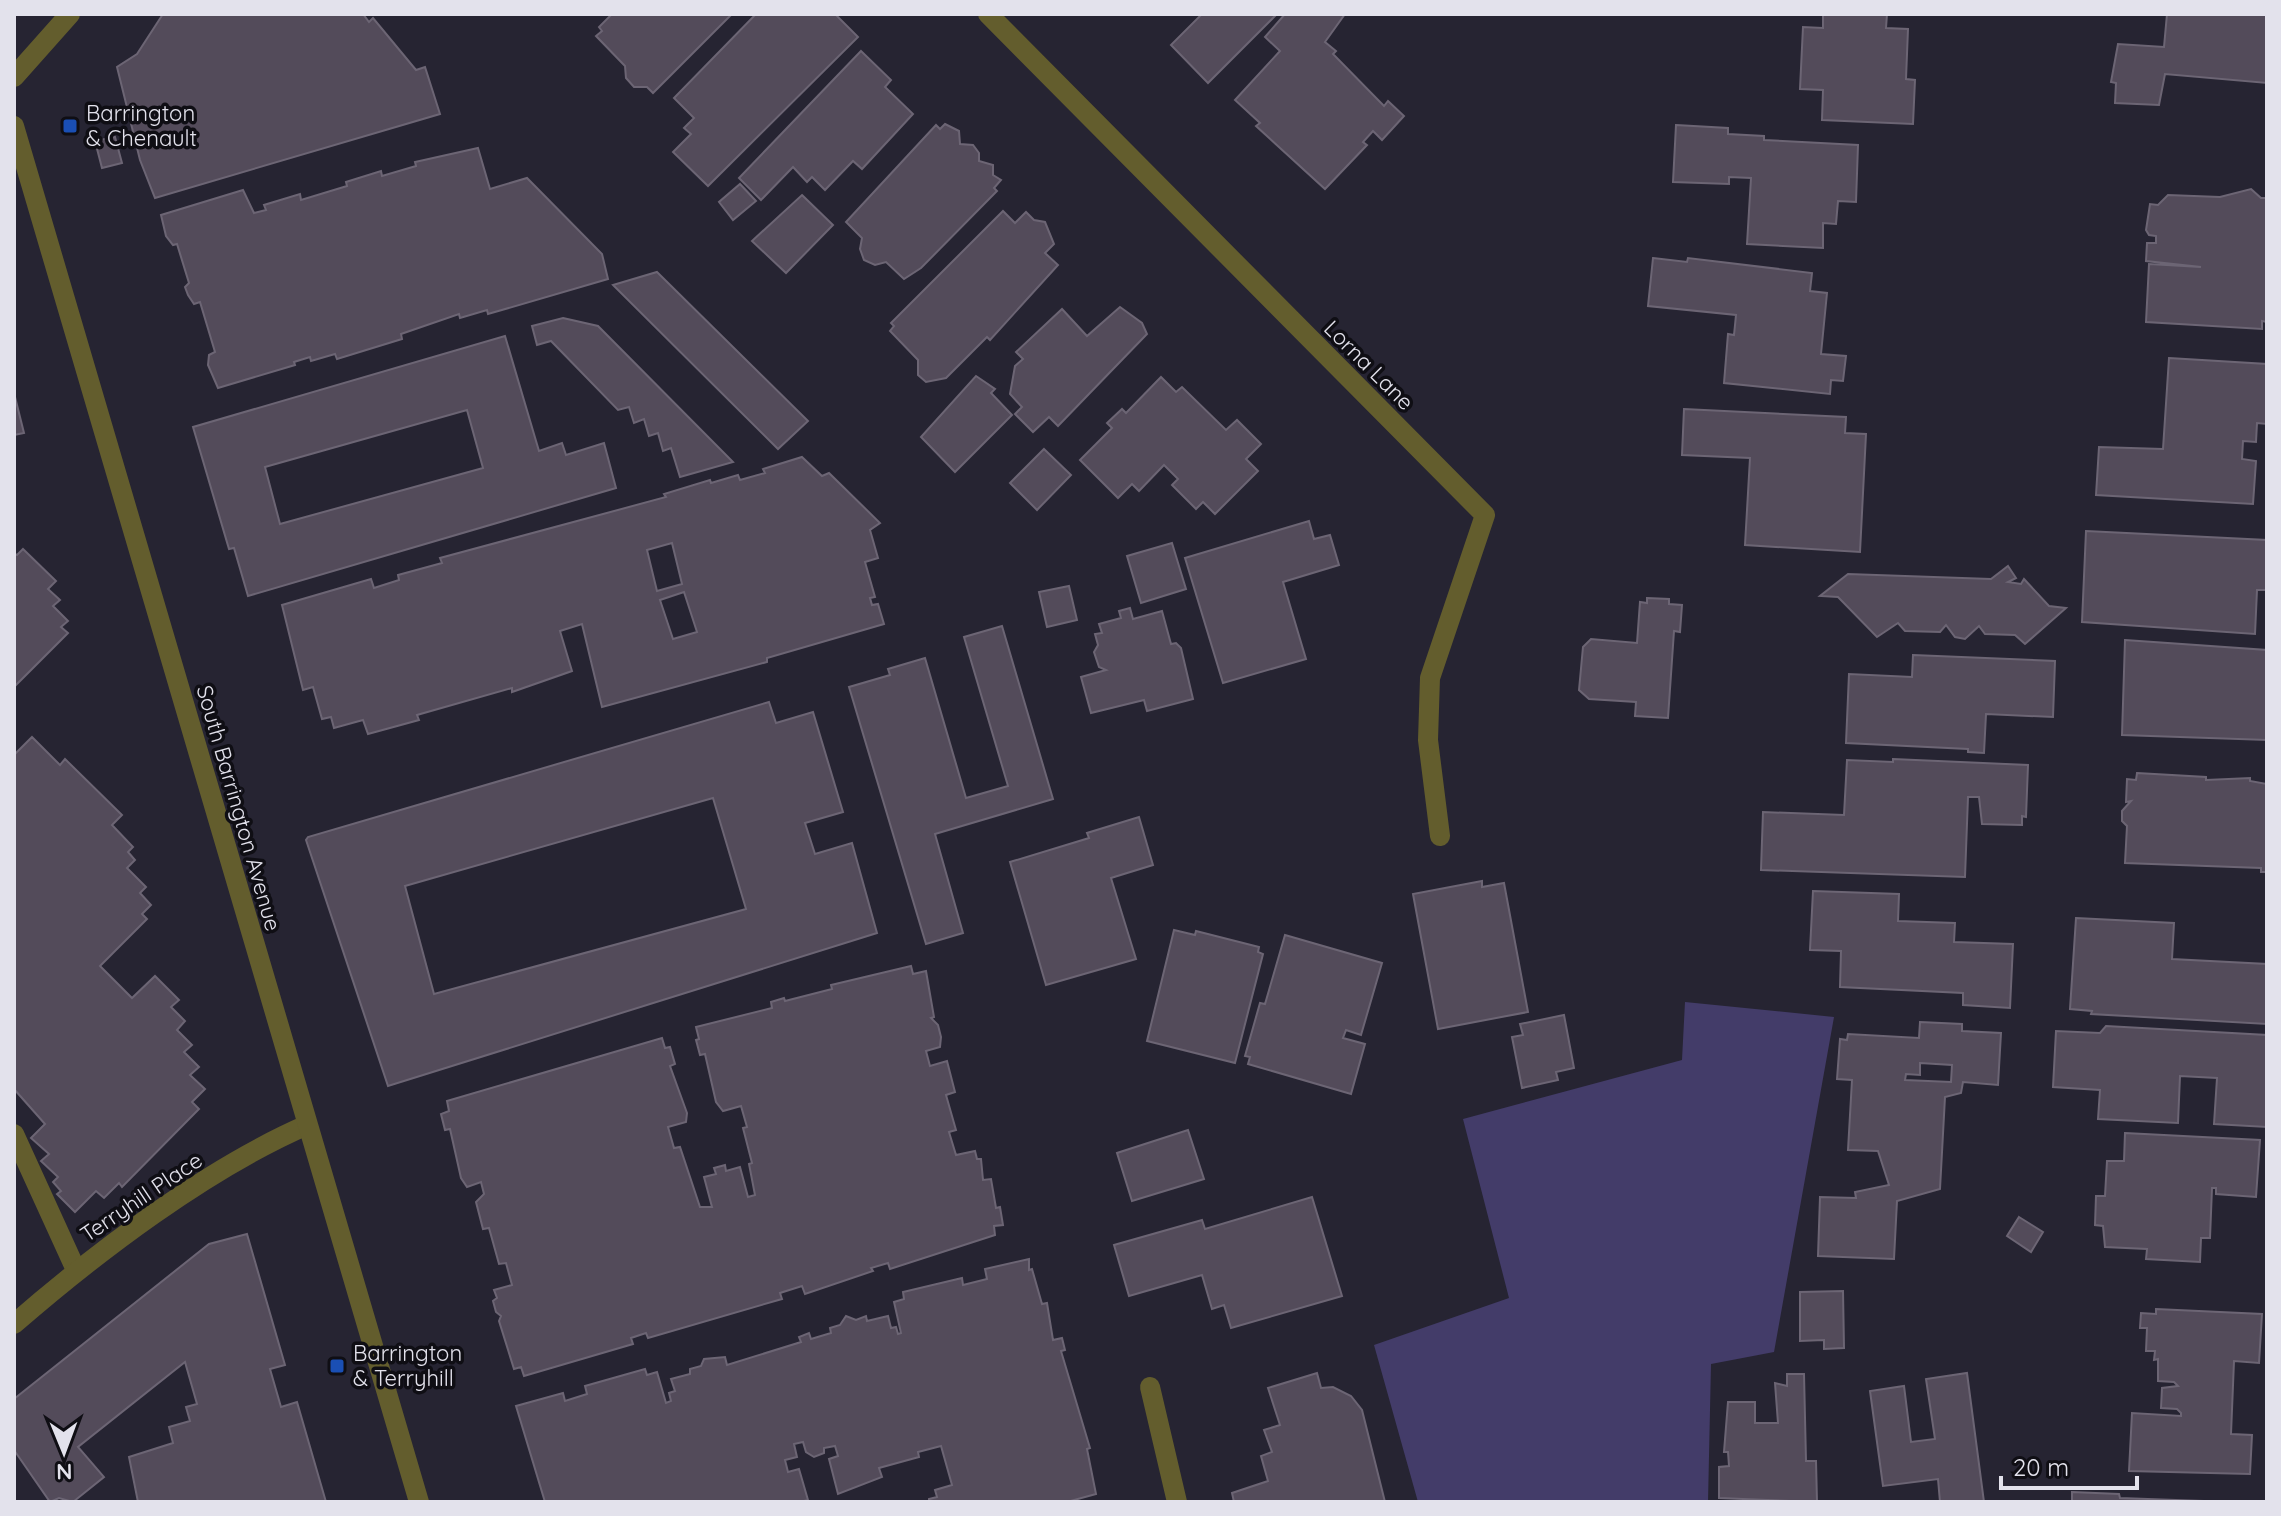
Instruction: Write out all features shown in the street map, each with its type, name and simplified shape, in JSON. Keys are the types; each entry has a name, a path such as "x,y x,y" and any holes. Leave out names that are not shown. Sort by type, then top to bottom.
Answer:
{"street":[{"path":"14,77 70,14"},
{"name":"Lorna Lane","path":"988,14 1485,515 1430,678 1428,740 1440,836"},
{"name":"South Barrington Avenue","path":"14,126 419,1502"},
{"name":"Terryhill Place","path":"14,1324 76,1270 256,1147 307,1125"},
{"path":"14,1134 76,1270"},
{"path":"1150,1387 1177,1502"}],"shaded area":[{"path":"1685,1002 1834,1017 1774,1352 1711,1364 1708,1502 1418,1502 1374,1345 1509,1298 1463,1119 1682,1060"}],"building":[{"path":"163,14 363,14 369,22 373,18 416,70 425,67 440,114 155,198 140,160 117,67 137,54"},
{"path":"612,14 732,14 653,93 647,87 634,87 626,78 625,66 596,36 602,31 599,27"},
{"path":"756,14 835,14 858,37 708,186 673,152 691,134 684,128 694,118 674,98"},
{"path":"1202,14 1277,14 1208,83 1171,45"},
{"path":"1285,14 1345,14 1325,42 1384,106 1388,101 1404,116 1382,140 1373,131 1363,142 1367,145 1325,189 1256,126 1260,123 1235,100 1280,51 1265,37"},
{"path":"1823,14 1887,14 1886,28 1908,29 1906,79 1915,80 1913,124 1822,120 1823,90 1800,89 1803,27 1823,28"},
{"path":"2167,14 2267,14 2267,83 2165,74 2159,105 2115,103 2116,83 2111,82 2118,44 2164,47"},
{"path":"861,51 891,80 885,87 913,114 862,169 853,161 825,190 812,177 807,182 793,167 761,200 739,178"},
{"path":"945,124 959,131 960,144 973,145 979,153 979,161 993,165 993,175 1001,180 994,188 997,191 921,268 904,279 886,262 875,265 864,260 860,249 862,238 846,222 936,125 940,129"},
{"path":"1676,125 1728,128 1728,134 1764,136 1764,140 1858,145 1856,202 1838,201 1836,224 1823,223 1823,248 1747,244 1751,178 1729,177 1729,184 1673,182"},
{"path":"115,137 122,163 102,168 95,141"},
{"path":"478,148 490,189 527,178 602,254 608,279 488,314 487,310 460,318 459,314 401,334 402,339 337,359 335,354 311,361 310,357 294,362 295,365 218,388 208,365 209,355 215,352 200,302 194,304 188,295 185,287 189,283 177,244 173,245 166,236 161,215 243,190 254,213 266,210 264,205 300,194 301,200 347,186 346,182 381,171 382,176 416,166 415,162"},
{"path":"740,184 756,201 733,220 719,202"},
{"path":"2251,189 2261,198 2267,198 2267,322 2262,321 2262,329 2146,322 2149,264 2201,267 2146,261 2147,243 2156,243 2156,236 2149,235 2146,230 2150,204 2158,205 2168,195 2220,197"},
{"path":"802,195 833,225 786,273 752,241"},
{"path":"1003,211 1015,223 1026,212 1034,220 1045,222 1054,244 1045,253 1058,265 990,340 987,337 946,378 926,382 918,375 918,360 890,331 894,326 891,323"},
{"path":"1653,258 1687,262 1688,258 1812,273 1810,291 1827,293 1821,354 1846,356 1843,381 1831,380 1830,394 1724,383 1728,334 1734,335 1736,315 1648,306"},
{"path":"657,272 808,421 778,449 613,285"},
{"path":"1120,307 1142,323 1147,334 1058,426 1049,417 1033,432 1015,414 1022,407 1010,394 1015,366 1023,359 1016,352 1062,309 1087,336"},
{"path":"563,318 598,326 733,462 680,477 671,448 663,451 658,433 649,436 644,419 634,423 629,407 618,410 551,341 537,345 532,326"},
{"path":"505,336 539,451 562,443 566,455 604,443 616,488 248,596 234,548 229,549 193,427","holes":["467,410 483,468 280,524 265,467"]},
{"path":"2169,358 2267,364 2267,424 2257,423 2256,442 2243,441 2242,459 2256,461 2253,504 2096,495 2099,447 2163,449"},
{"path":"976,376 995,389 991,393 1012,415 955,472 921,437"},
{"path":"1161,377 1176,392 1182,387 1226,430 1237,420 1261,444 1246,459 1258,471 1215,514 1203,502 1196,509 1172,485 1178,479 1164,465 1139,491 1132,484 1118,498 1080,460 1112,428 1107,423 1122,409 1126,413"},
{"path":"14,393 24,433 14,435"},
{"path":"1684,409 1846,417 1845,433 1866,434 1860,552 1745,545 1750,458 1682,455"},
{"path":"1044,449 1071,475 1037,510 1010,483"},
{"path":"802,457 822,476 829,473 880,523 870,530 878,558 865,562 875,597 870,598 872,605 878,604 884,624 767,658 767,662 602,707 582,624 560,631 572,671 512,692 512,688 417,715 419,720 368,734 363,720 334,728 331,717 322,719 313,687 303,690 282,605 371,579 374,588 399,580 398,575 442,563 440,558 666,497 664,494 710,480 711,483 738,475 740,480 765,473 763,469","holes":["672,543 682,584 657,591 647,550","684,592 697,632 673,639 660,600"]},
{"path":"1309,521 1314,539 1330,535 1339,565 1283,582 1306,659 1223,683 1185,558"},
{"path":"2086,531 2267,540 2267,590 2257,590 2255,634 2082,622"},
{"path":"1172,543 1186,589 1141,603 1127,556"},
{"path":"23,549 56,581 48,589 60,600 53,606 68,621 61,627 68,633 14,687 14,553 17,555"},
{"path":"2008,566 2016,578 2008,582 2021,584 2024,579 2049,606 2066,608 2025,644 2015,635 1985,634 1979,626 1965,639 1955,637 1946,625 1940,632 1905,631 1898,623 1877,637 1838,597 1820,596 1848,574 1991,579"},
{"path":"1069,586 1077,620 1047,627 1039,592"},
{"path":"1647,598 1669,599 1669,604 1682,605 1680,632 1674,631 1668,718 1635,716 1636,702 1589,699 1579,690 1583,647 1591,639 1637,643 1640,602 1647,603"},
{"path":"1130,608 1133,619 1162,611 1171,644 1176,643 1181,648 1193,699 1147,711 1144,700 1091,713 1081,677 1106,670 1099,667 1094,652 1098,645 1095,634 1102,633 1099,624 1121,618 1119,611"},
{"path":"1002,626 1053,799 935,834 963,933 926,944 849,687 890,675 888,669 925,658 966,798 1008,786 964,637"},
{"path":"2125,640 2267,650 2267,740 2122,735"},
{"path":"1913,655 2055,661 2053,717 1986,714 1984,753 1968,752 1968,749 1846,743 1849,674 1912,677"},
{"path":"769,702 776,723 813,712 843,812 805,823 815,854 852,843 877,933 388,1086 306,840","holes":["713,798 746,909 434,994 405,886"]},
{"path":"32,737 60,765 65,759 122,815 112,825 133,847 128,852 135,860 127,868 146,887 140,893 151,905 142,914 147,919 100,966 132,998 155,976 179,1000 171,1007 185,1021 177,1030 192,1045 184,1052 199,1067 190,1075 205,1089 192,1102 199,1109 122,1187 119,1183 104,1198 96,1191 75,1212 57,1194 61,1191 53,1182 58,1177 41,1161 49,1154 31,1138 45,1124 14,1089 14,755"},
{"path":"1893,759 2028,765 2026,817 2022,816 2022,825 1982,824 1979,797 1968,797 1965,877 1761,870 1763,812 1844,815 1847,760 1893,762"},
{"path":"2137,773 2206,777 2206,780 2250,778 2250,781 2267,784 2267,872 2261,872 2261,868 2125,863 2127,826 2122,821 2122,811 2131,801 2126,802 2127,779 2136,780"},
{"path":"1139,817 1153,865 1111,878 1136,959 1046,985 1010,862 1089,838 1087,833"},
{"path":"1482,881 1482,887 1504,883 1528,1012 1438,1029 1413,894"},
{"path":"1813,891 1899,894 1898,921 1955,923 1954,942 2013,944 2010,1008 1963,1005 1963,993 1840,987 1841,951 1810,950"},
{"path":"2076,918 2174,923 2172,959 2267,964 2267,1024 2091,1014 2092,1011 2070,1009"},
{"path":"1174,930 1195,935 1196,931 1259,947 1258,952 1263,954 1235,1063 1147,1041"},
{"path":"1285,935 1382,963 1361,1035 1346,1030 1343,1038 1365,1044 1351,1094 1248,1064 1250,1057 1245,1056 1260,1003 1265,1004"},
{"path":"911,966 913,974 926,971 934,1017 931,1018 938,1025 941,1037 940,1047 926,1051 930,1066 947,1061 955,1092 946,1095 956,1130 949,1132 956,1155 975,1151 977,1159 981,1159 983,1180 991,1179 996,1208 1000,1207 1003,1225 994,1226 995,1235 890,1269 888,1263 871,1268 873,1271 805,1294 802,1286 780,1293 782,1299 648,1338 646,1333 631,1338 633,1344 524,1376 521,1367 514,1369 499,1321 501,1316 496,1312 493,1301 497,1298 494,1290 512,1285 506,1263 499,1264 489,1228 483,1229 476,1202 484,1194 481,1182 467,1187 461,1178 450,1129 445,1130 441,1114 449,1111 447,1101 662,1038 665,1048 670,1047 675,1064 670,1066 687,1113 686,1122 668,1127 674,1148 680,1147 700,1207 712,1207 704,1177 716,1174 714,1168 725,1165 726,1171 740,1167 748,1197 755,1195 749,1164 752,1163 743,1128 747,1127 741,1106 723,1111 716,1102 705,1054 700,1055 696,1040 699,1039 696,1027 772,1008 771,1002 784,998 785,1001 832,989 831,985"},
{"path":"1564,1015 1574,1068 1556,1072 1558,1080 1522,1088 1512,1037 1523,1035 1520,1024"},
{"path":"1920,1022 1962,1024 1962,1031 2001,1033 1998,1085 1963,1082 1961,1093 1945,1097 1940,1189 1897,1201 1894,1259 1818,1256 1820,1197 1856,1198 1855,1192 1889,1185 1878,1151 1848,1150 1852,1080 1837,1079 1840,1039 1847,1040 1848,1034 1919,1038","holes":["1920,1063 1952,1065 1951,1082 1905,1080 1906,1074 1920,1075"]},
{"path":"2106,1026 2267,1035 2267,1127 2214,1124 2217,1078 2180,1076 2178,1123 2098,1119 2100,1090 2053,1087 2056,1031 2100,1033"},
{"path":"1188,1130 1204,1179 1132,1201 1117,1153"},
{"path":"2125,1133 2260,1140 2256,1197 2216,1194 2216,1188 2212,1188 2210,1238 2201,1238 2200,1262 2146,1259 2147,1249 2105,1247 2103,1226 2095,1225 2096,1196 2105,1196 2107,1161 2124,1161"},
{"path":"1312,1197 1342,1296 1231,1328 1224,1305 1212,1309 1202,1275 1129,1296 1114,1245 1202,1220 1205,1229"},
{"path":"2019,1217 2043,1232 2031,1252 2007,1236"},
{"path":"247,1234 285,1365 270,1369 281,1407 297,1402 326,1502 138,1502 129,1457 173,1443 169,1427 190,1421 186,1407 197,1404 185,1362 78,1447 104,1477 73,1502 59,1498 50,1502 14,1450 14,1399 209,1244"},
{"path":"1029,1259 1029,1270 1032,1269 1042,1304 1047,1303 1053,1340 1062,1338 1065,1350 1061,1351 1090,1448 1087,1449 1096,1494 1067,1502 929,1502 929,1499 937,1497 935,1490 952,1485 941,1446 918,1452 919,1457 879,1468 882,1477 838,1494 829,1459 838,1456 835,1446 824,1448 824,1453 814,1457 806,1452 803,1442 794,1444 797,1457 785,1460 788,1472 799,1469 808,1500 800,1502 545,1502 516,1406 563,1393 565,1401 587,1394 585,1386 645,1369 647,1375 657,1372 666,1403 671,1401 669,1393 675,1391 671,1379 690,1374 690,1369 701,1366 704,1359 725,1357 727,1365 801,1342 799,1337 809,1333 811,1339 831,1333 830,1328 840,1325 846,1316 856,1320 866,1316 867,1321 888,1316 891,1328 896,1327 898,1334 901,1333 894,1302 904,1299 903,1292 962,1278 963,1285 987,1279 985,1269"},
{"path":"1843,1291 1844,1348 1824,1349 1824,1340 1800,1341 1800,1292"},
{"path":"2156,1309 2262,1314 2259,1363 2234,1361 2231,1434 2252,1435 2250,1474 2129,1471 2132,1413 2181,1416 2177,1409 2161,1408 2162,1388 2178,1386 2174,1382 2158,1381 2158,1359 2154,1360 2155,1351 2146,1351 2147,1328 2140,1328 2141,1313 2156,1314"},
{"path":"1317,1373 1321,1388 1333,1387 1351,1396 1362,1410 1385,1502 1234,1502 1232,1493 1268,1481 1261,1456 1272,1452 1264,1430 1280,1425 1268,1388"},
{"path":"1967,1373 1984,1502 1940,1502 1938,1479 1883,1486 1870,1391 1904,1386 1911,1442 1935,1439 1926,1379"},
{"path":"1787,1374 1804,1374 1806,1461 1816,1461 1817,1502 1719,1498 1719,1467 1729,1466 1728,1452 1724,1452 1728,1402 1755,1402 1755,1423 1778,1423 1775,1383 1787,1386"},
{"path":"2072,1492 2119,1494 2120,1498 2232,1502 2072,1502"}],"place":[{"name":"Barrington & Chenault","path":"70,126"},
{"name":"Barrington & Terryhill","path":"337,1366"}]}
